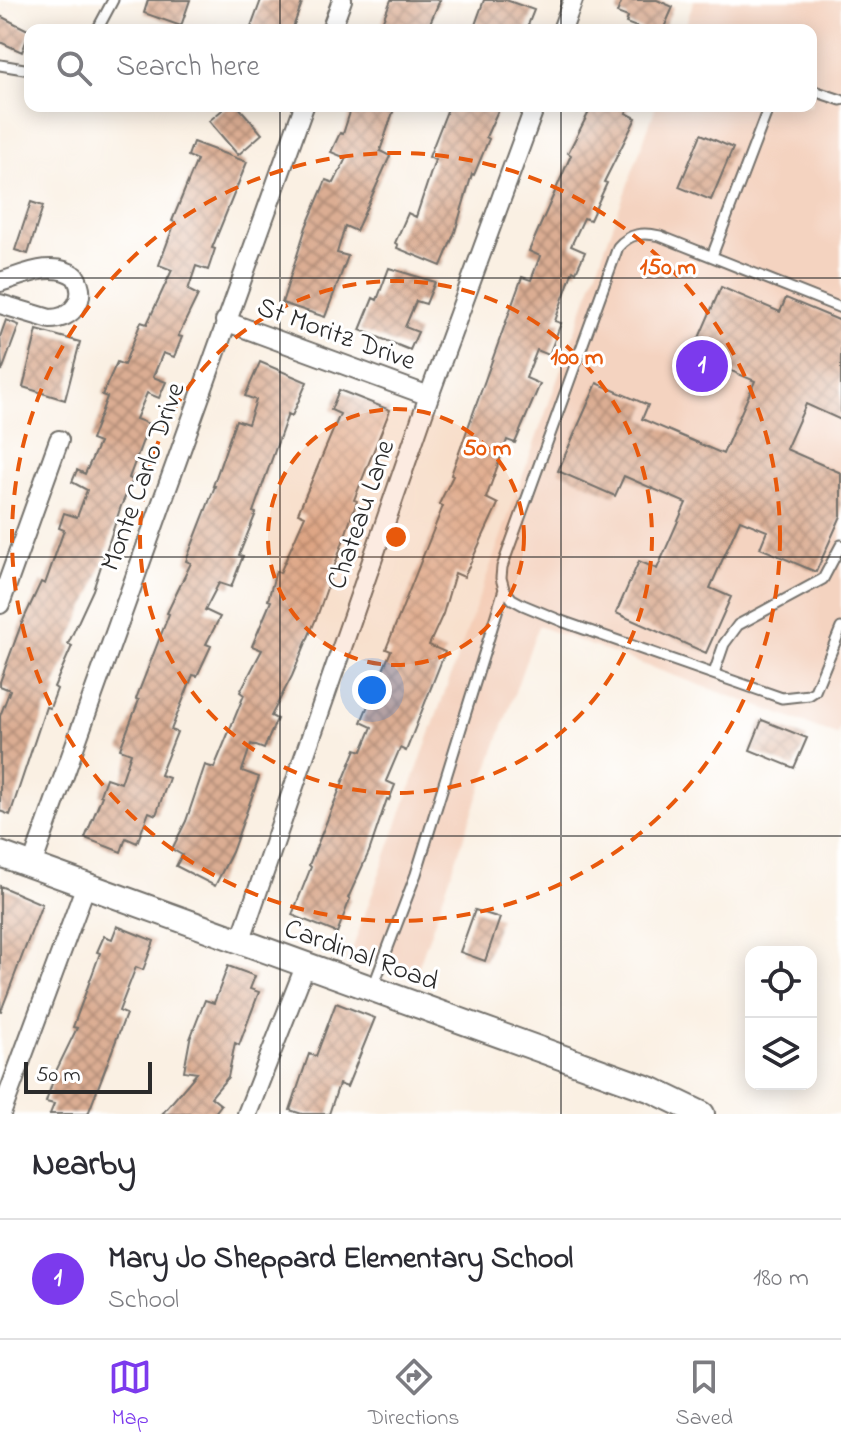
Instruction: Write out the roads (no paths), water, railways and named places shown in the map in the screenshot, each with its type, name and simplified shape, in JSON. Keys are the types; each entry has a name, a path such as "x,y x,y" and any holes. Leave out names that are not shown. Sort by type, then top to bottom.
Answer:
{"street":[{"path":"333,24 342,0"},
{"path":"564,24 573,0"},
{"name":"Monte Carlo Drive","path":"32,865 302,112"},
{"name":"Chateau Lane","path":"240,942 429,396 533,112"},
{"path":"0,282 36,271 61,269 75,276 81,292 76,309 58,319 0,304"},
{"name":"St Moritz Drive","path":"225,321 429,396"},
{"path":"0,604 59,440"},
{"name":"Cardinal Road","path":"0,854 652,1090 702,1114"},
{"path":"1,1114 86,885"},
{"path":"247,1114 306,964"}],"lane":[{"path":"100,24 113,0"},
{"path":"0,65 24,69"},
{"path":"817,92 841,100"},
{"path":"712,256 767,112"},
{"path":"841,308 660,236 647,233 632,235 618,247 502,567 501,578 504,589 512,599 564,622 782,698 809,695 820,685 841,628"},
{"path":"714,673 730,633 748,619 823,579 841,545"},
{"path":"373,987 416,874 504,589"}],"place":[{"name":"Mary Jo Sheppard Elementary School","path":"702,366"}]}
